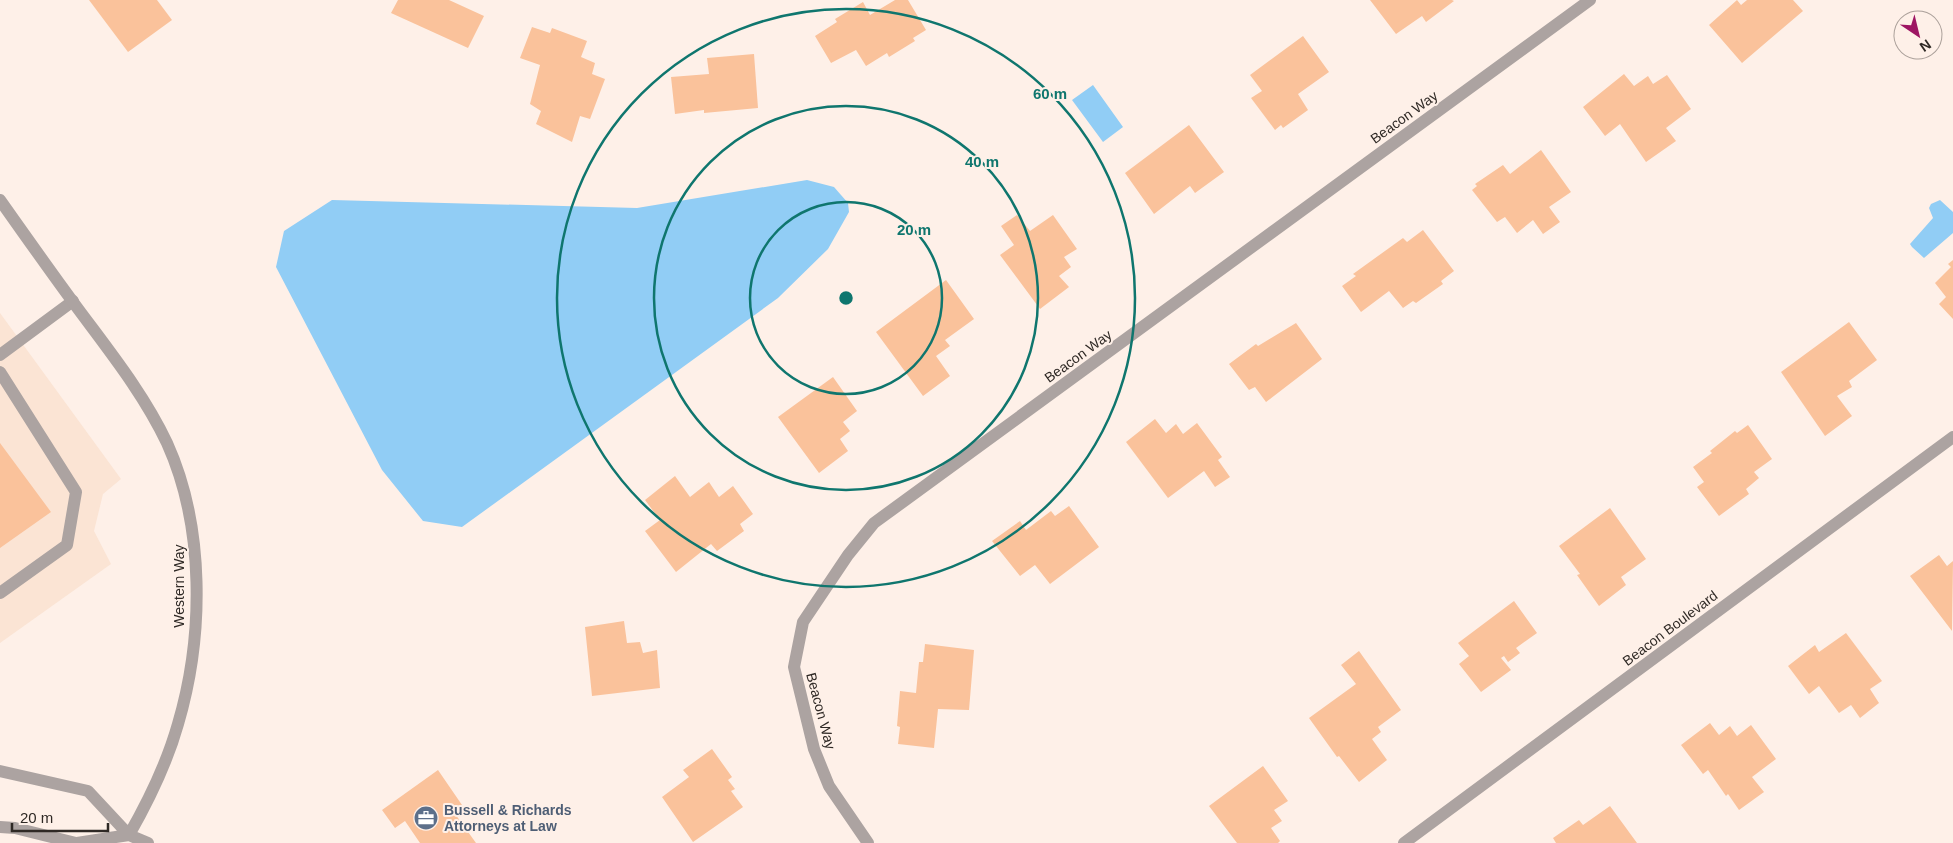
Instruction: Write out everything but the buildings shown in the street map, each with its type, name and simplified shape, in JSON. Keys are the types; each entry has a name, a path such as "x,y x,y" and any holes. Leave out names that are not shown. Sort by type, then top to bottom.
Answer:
{"street":[{"name":"Beacon Way","path":"868,843 844,810 825,776 806,723 794,667 803,622 848,554 874,523 1590,0"},
{"name":"Western Way","path":"0,200 116,360 141,398 166,443 187,501 195,547 196,612 191,668 178,724 161,772 129,835"},
{"path":"0,355 73,301"},
{"path":"0,372 76,492 67,545 0,593"},
{"name":"Beacon Boulevard","path":"1404,843 1953,437"},
{"path":"0,771 88,791 129,835 148,843"},
{"path":"0,827 77,843 129,835"}],"shaded area":[{"path":"0,313 121,479 103,494 94,531 111,564 0,643"}],"water":[{"path":"1093,85 1123,127 1103,142 1072,100"},
{"path":"807,180 834,187 848,203 849,212 828,249 778,298 462,527 423,521 382,470 276,267 284,231 332,200 637,208"},
{"path":"1940,200 1953,212 1953,233 1924,258 1910,244 1933,218 1929,208 1931,204"}],"place":[{"name":"Bussell & Richards Attorneys at Law","path":"426,818"}]}
